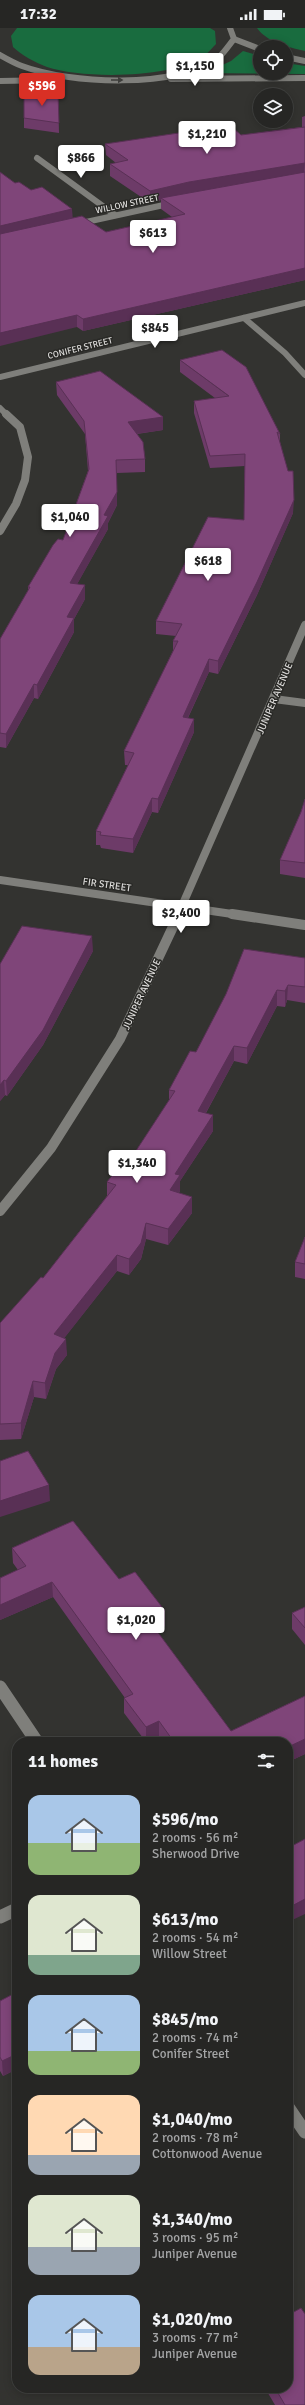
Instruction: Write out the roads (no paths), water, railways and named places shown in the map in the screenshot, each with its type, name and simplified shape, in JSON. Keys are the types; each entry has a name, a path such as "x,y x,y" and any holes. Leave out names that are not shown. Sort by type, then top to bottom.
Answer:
{"street":[{"path":"153,79 194,69 218,59 230,48 234,38 230,28"},
{"path":"234,38 253,46"},
{"path":"0,55 27,69 46,75 81,80"},
{"path":"293,58 305,61"},
{"path":"0,81 305,78"},
{"path":"36,158 115,215"},
{"name":"WILLOW STREET","path":"69,226 183,201"},
{"name":"CONIFER STREET","path":"0,377 305,303"},
{"path":"244,318 285,353 305,375"},
{"path":"0,408 20,427 28,458 23,486 16,504 0,530"},
{"name":"JUNIPER AVENUE","path":"0,1211 51,1148 120,1039 182,907 305,625"},
{"path":"274,699 305,703"},
{"name":"FIR STREET","path":"0,880 305,925"},
{"path":"0,1687 34,1737"},
{"path":"0,1917 12,1911"},
{"path":"293,2114 305,2132"}]}
